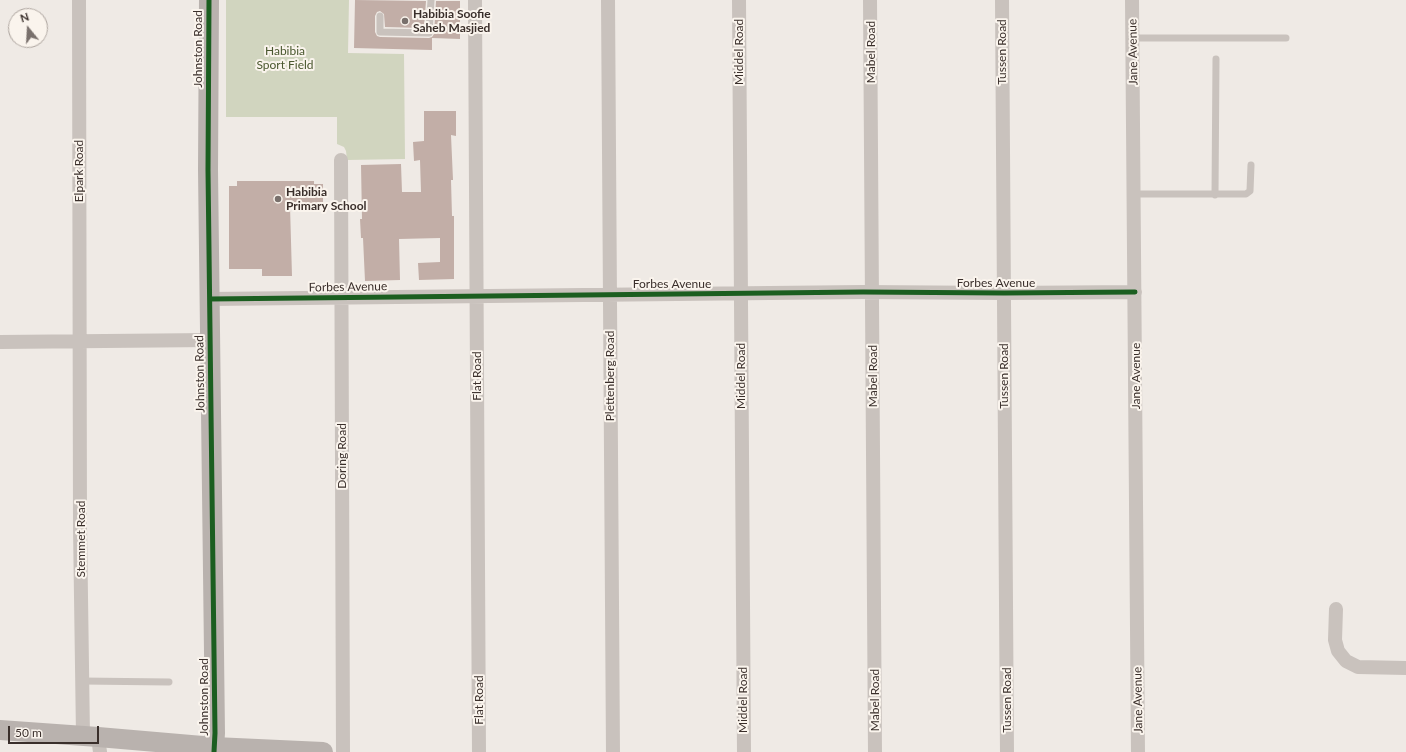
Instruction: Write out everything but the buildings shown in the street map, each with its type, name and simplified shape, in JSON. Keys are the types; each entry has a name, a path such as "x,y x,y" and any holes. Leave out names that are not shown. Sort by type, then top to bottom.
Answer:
{"street":[{"name":"Elpark Road","path":"79,0 80,342"},
{"name":"Johnston Road","path":"209,0 208,170 214,749"},
{"name":"Flat Road","path":"475,0 479,752"},
{"name":"Plettenberg Road","path":"608,0 613,752"},
{"name":"Middel Road","path":"739,0 744,752"},
{"name":"Mabel Road","path":"870,0 875,752"},
{"name":"Tussen Road","path":"1002,0 1007,752"},
{"name":"Jane Avenue","path":"1132,0 1138,752"},
{"name":"Doring Road","path":"341,160 343,752"},
{"name":"Forbes Avenue","path":"210,299 872,292 1135,292"},
{"path":"0,342 210,340"},
{"name":"Stemmet Road","path":"80,342 82,681 93,741"},
{"path":"1336,609 1335,640 1338,651 1346,661 1358,667 1406,668"},
{"path":"0,730 93,741 214,749 323,752"}],"lane":[{"path":"380,16 380,32 430,32 431,0"},
{"path":"1133,38 1286,38"},
{"path":"1215,194 1216,59"},
{"path":"1134,194 1246,194 1250,190 1251,165"},
{"path":"82,681 169,682"}],"green space":[{"name":"Habibia Sport Field","path":"226,0 349,0 348,53 404,54 405,159 347,160 344,147 337,144 337,117 226,117"}],"cycle path":[{"path":"209,0 208,170 214,752"},
{"path":"210,299 863,292 1135,292"}],"place":[{"name":"Habibia Soofie Saheb Masjied","path":"405,21"},
{"name":"Habibia Primary School","path":"278,199"}]}
